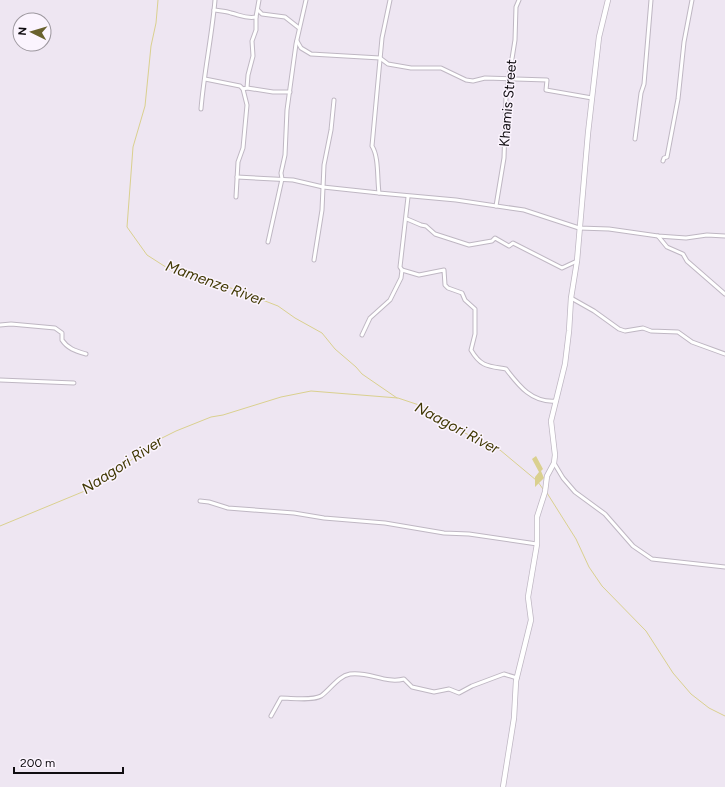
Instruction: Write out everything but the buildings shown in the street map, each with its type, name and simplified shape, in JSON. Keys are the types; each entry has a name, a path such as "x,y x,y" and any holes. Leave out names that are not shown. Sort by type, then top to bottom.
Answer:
{"street":[{"path":"201,109 206,60 215,0"},
{"path":"236,197 238,162 243,148 247,105 245,88 253,56 252,41 256,30 256,17 259,0"},
{"path":"268,242 282,179 281,173 285,155 285,128 299,28 306,0"},
{"path":"379,193 376,174 377,155 372,146 380,58 390,0"},
{"name":"Khamis Street","path":"496,206 504,158 504,119 508,79 515,40 516,8 519,0"},
{"path":"503,787 514,718 517,678 531,620 528,597 536,544 537,517 545,492 546,476 554,463 555,455 551,421 565,364 571,298 577,261 579,228 599,37 608,0"},
{"path":"635,139 641,93 644,84 651,0"},
{"path":"663,161 664,158 667,157 673,127 678,99 684,42 692,0"},
{"path":"214,10 233,13 237,16 250,18 256,17"},
{"path":"258,10 262,14 285,17 299,28"},
{"path":"297,41 301,48 311,54 380,58 388,64 411,68 442,68 466,80 473,81 485,78 547,80 546,90 592,98"},
{"path":"205,79 245,88 273,92 290,92"},
{"path":"314,260 322,210 324,165 331,130 334,100"},
{"path":"237,177 282,179 323,187 524,210 579,228 609,229 658,236 686,238 707,234 725,236"},
{"path":"362,335 370,318 390,300 401,278 402,270 400,267 407,219 408,196"},
{"path":"407,219 426,226 435,234 469,245 492,241 495,238 509,246 513,243 562,268 577,261"},
{"path":"658,236 667,247 683,254 687,261 725,294"},
{"path":"402,270 419,274 444,270 444,285 462,293 466,300 475,309 475,334 471,350 477,361 488,366 506,369 520,388 545,402 556,401"},
{"path":"571,298 594,311 619,329 625,330 643,328 651,331 678,332 692,342 725,354"},
{"path":"0,325 12,324 55,328 62,334 62,340 65,345 73,351 86,354"},
{"path":"0,380 74,383"},
{"path":"554,463 564,478 579,495 605,514 633,546 652,559 725,567"},
{"path":"200,501 209,502 228,508 294,513 334,519 385,523 444,533 469,534 536,544"},
{"path":"271,716 281,698 302,699 320,696 331,685 349,674 369,675 391,681 404,679 412,687 434,692 449,689 459,694 472,686 504,674 517,678"}],"shaded area":[{"path":"536,456 543,469 541,471 544,478 535,487 535,477 539,472 532,459"}],"waterway":[{"name":"Mamenze River","path":"158,0 156,23 151,46 145,106 133,147 127,227 147,255 172,271 234,289 278,306 295,318 322,333 335,349 362,374 397,398"},
{"name":"Naagori River","path":"0,526 92,488 105,480 156,441 176,431 211,417 223,415 281,397 311,391 398,398 419,405 432,411 447,423 485,444 500,450 536,480"},
{"name":"Naagori River","path":"538,482 543,489"},
{"name":"Naagori River","path":"547,493 576,539 589,567 602,586 646,631 673,673 691,694 709,708 725,716"}]}
